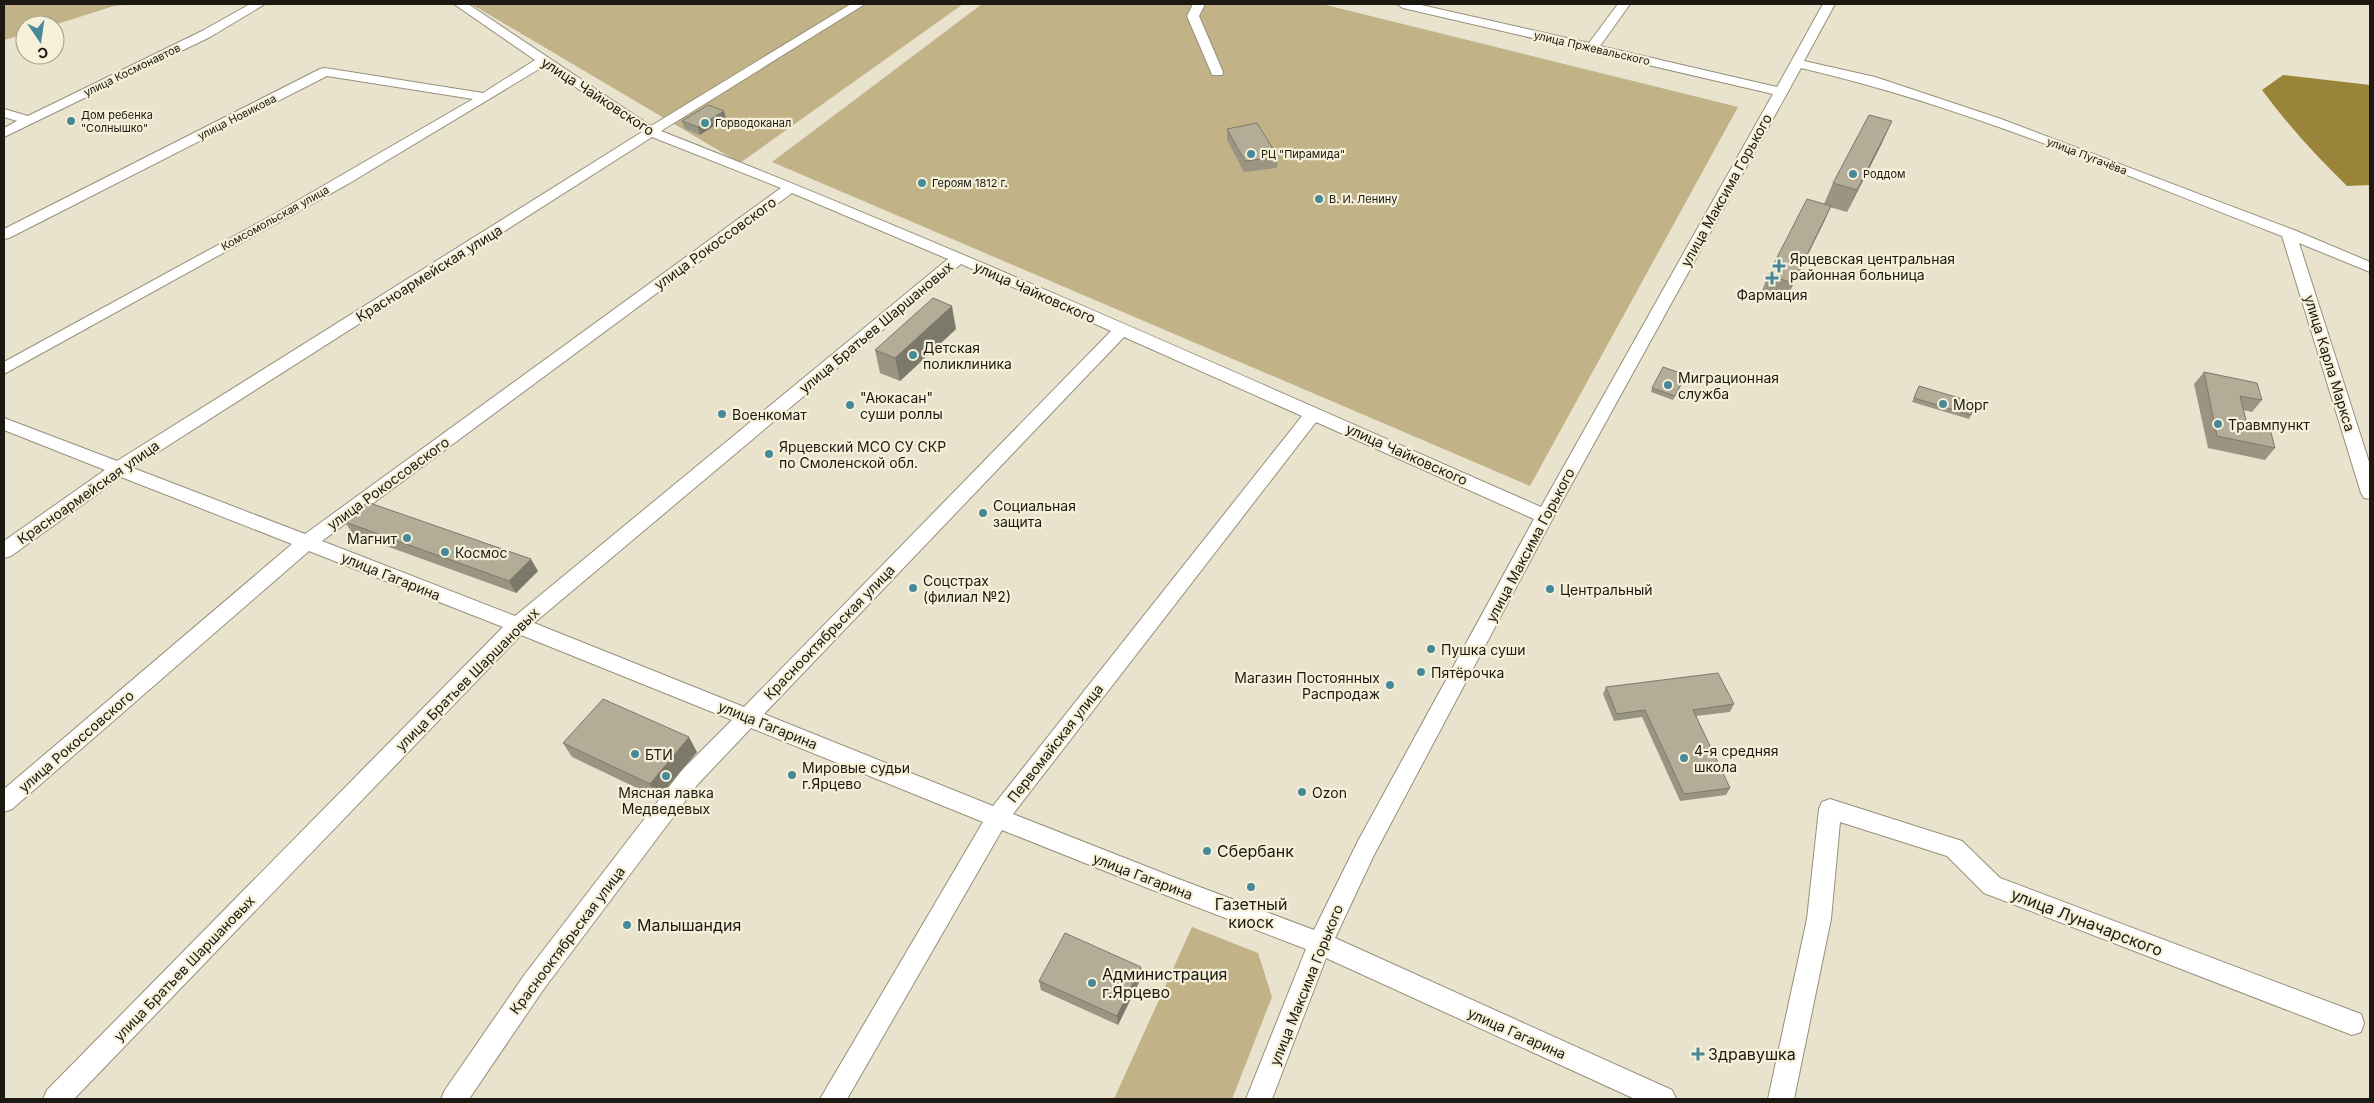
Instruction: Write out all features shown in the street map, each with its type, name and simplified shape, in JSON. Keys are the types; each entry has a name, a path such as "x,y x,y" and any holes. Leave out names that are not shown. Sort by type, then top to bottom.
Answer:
{"street":[{"name":"улица Космонавтов","path":"4,133 206,34 234,16 259,4"},
{"name":"улица Чайковского","path":"460,4 651,132 791,187 959,258 1121,330 1314,412 1545,516"},
{"name":"Красноармейская улица","path":"4,550 117,470 651,132 859,4"},
{"path":"1199,4 1193,16 1217,72"},
{"name":"улица Пржевальского","path":"1403,4 1782,92"},
{"path":"1592,48 1624,4"},
{"name":"улица Максима Горького","path":"1259,1099 1320,943 1366,848 1545,516 1782,92 1829,4"},
{"name":"Комсомольская улица","path":"4,370 281,216 486,97 543,61"},
{"name":"улица Пугачёва","path":"1797,63 1870,80 1996,122 2290,233 2370,267"},
{"name":"улица Новикова","path":"4,236 325,72 486,97"},
{"path":"4,113 28,121"},
{"name":"улица Рокоссовского","path":"4,802 307,542 791,187"},
{"name":"улица Карла Маркса","path":"2290,233 2370,493"},
{"name":"улица Братьев Шаршановых","path":"56,1099 518,625 959,258"},
{"name":"Краснооктябрьская улица","path":"454,1099 534,982 686,782 1121,330"},
{"name":"Первомайская улица","path":"834,1099 997,818 1314,412"},
{"name":"улица Гагарина","path":"4,424 117,470 518,625 1163,884 1320,943 1663,1099"},
{"path":"1781,1099 1819,919 1830,809"},
{"name":"улица Луначарского","path":"1830,809 1954,848 1992,886 2352,1023"}],"shaded area":[{"path":"4,4 132,4 114,6 65,22 65,15 15,15 15,37 4,40"},
{"path":"471,4 963,4 740,163"},
{"path":"982,4 1322,4 1738,107 1530,486 772,162"},
{"path":"2283,75 2370,85 2370,185 2347,186 2303,140 2272,103 2262,90"},
{"path":"1192,927 1258,953 1272,997 1232,1099 1114,1099"}],"building":[{"path":"708,105 724,111 698,127 682,121"},
{"name":"Роддом","path":"1869,115 1892,121 1857,190 1833,183"},
{"path":"1257,123 1278,157 1245,161 1227,129"},
{"path":"1807,199 1831,206 1793,283 1768,275"},
{"path":"933,298 952,306 895,358 875,350"},
{"name":"Миграционная служба","path":"1663,367 1686,375 1675,396 1652,388"},
{"path":"2204,372 2257,383 2262,400 2240,396 2247,424 2270,429 2275,448 2217,436"},
{"name":"Морг","path":"1919,386 1976,403 1971,415 1914,398"},
{"name":"Космос","path":"367,502 531,559 509,581 345,522"},
{"name":"4-я средняя школа","path":"1718,673 1734,704 1693,710 1730,788 1684,794 1645,710 1617,714 1606,687"},
{"name":"БТИ","path":"603,699 689,737 650,784 563,743"},
{"name":"Администрация г.Ярцево","path":"1065,933 1141,967 1117,1016 1039,981"}],"place":[{"name":"Дом ребенка \"Солнышко\"","path":"71,121"},
{"name":"Горводоканал","path":"705,123"},
{"name":"РЦ \"Пирамида\"","path":"1251,154"},
{"name":"Роддом","path":"1853,174"},
{"name":"Героям 1812 г.","path":"922,183"},
{"name":"В. И. Ленину","path":"1319,199"},
{"name":"Ярцевская центральная районная больница","path":"1779,266"},
{"name":"Фармация","path":"1772,278"},
{"name":"Детская поликлиника","path":"913,355"},
{"name":"Миграционная служба","path":"1668,385"},
{"name":"Морг","path":"1943,404"},
{"name":"\"Аюкасан\" суши роллы","path":"850,405"},
{"name":"Военкомат","path":"722,414"},
{"name":"Травмпункт","path":"2218,424"},
{"name":"Ярцевский МСО СУ СКР по Смоленской обл.","path":"769,454"},
{"name":"Социальная защита","path":"983,513"},
{"name":"Магнит","path":"407,538"},
{"name":"Космос","path":"445,552"},
{"name":"Соцстрах (филиал №2)","path":"913,588"},
{"name":"Центральный","path":"1550,589"},
{"name":"Пушка суши","path":"1431,649"},
{"name":"Пятёрочка","path":"1421,672"},
{"name":"Магазин Постоянных Распродаж","path":"1390,685"},
{"name":"БТИ","path":"635,754"},
{"name":"4-я средняя школа","path":"1684,758"},
{"name":"Мировые судьи г.Ярцево","path":"792,775"},
{"name":"Мясная лавка Медведевых","path":"666,776"},
{"name":"Ozon","path":"1302,792"},
{"name":"Сбербанк","path":"1207,851"},
{"name":"Газетный киоск","path":"1251,887"},
{"name":"Малышандия","path":"627,925"},
{"name":"Администрация г.Ярцево","path":"1092,983"},
{"name":"Здравушка","path":"1698,1054"}]}
